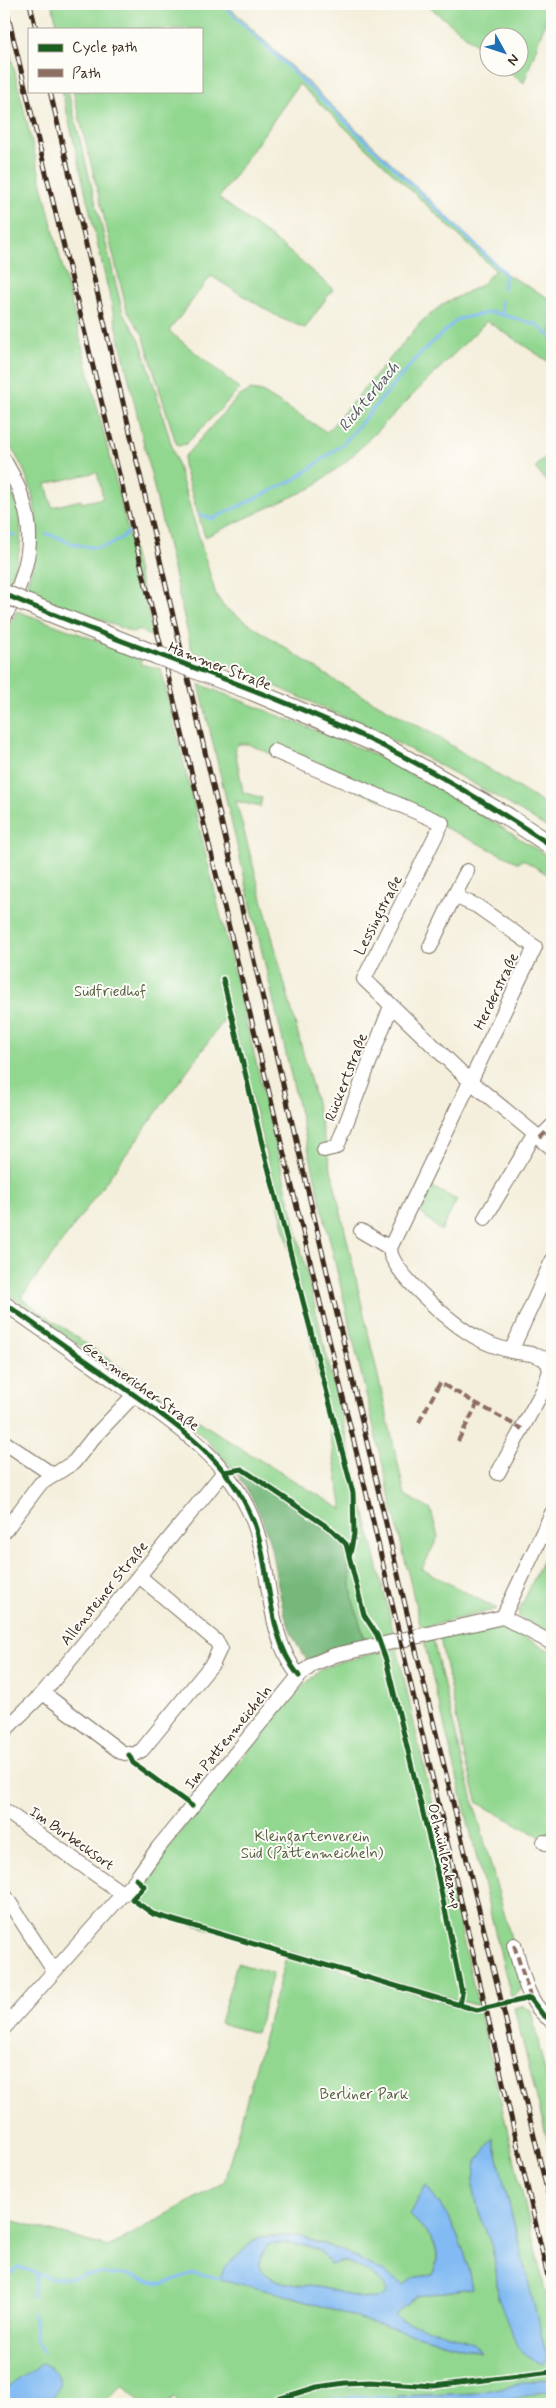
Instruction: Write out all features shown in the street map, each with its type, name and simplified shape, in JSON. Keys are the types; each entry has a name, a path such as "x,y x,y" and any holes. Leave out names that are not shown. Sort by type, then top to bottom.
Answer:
{"main road":[{"name":"Hammer Straße","path":"10,596 252,691 383,746 508,817 552,846"}],"street":[{"path":"4,460 18,484 25,501 29,520 29,548 24,573 4,618"},
{"name":"Lessingstraße","path":"274,751 442,823 364,979 471,1082 552,1148"},
{"path":"430,947 466,870"},
{"name":"Herderstraße","path":"454,896 477,906 535,947 471,1082"},
{"name":"Rückertstraße","path":"324,1150 337,1147 391,1006"},
{"path":"471,1082 390,1248 393,1259 404,1275 456,1323 478,1339 511,1351 543,1358 548,1363 550,1371 543,1390 498,1473"},
{"path":"484,1218 537,1136 552,1126"},
{"path":"361,1231 390,1248"},
{"path":"511,1351 552,1261"},
{"name":"Gemmericher Straße","path":"4,1303 196,1441 224,1472 245,1502 261,1542 279,1640 287,1661 299,1676"},
{"path":"4,1532 40,1484 74,1462 93,1438 134,1395"},
{"path":"4,1442 53,1475"},
{"name":"Allensteiner Straße","path":"4,1731 43,1693 224,1472"},
{"path":"552,1513 503,1617 552,1643"},
{"path":"43,1693 121,1752 134,1755 142,1750 213,1663 220,1648 216,1641 139,1576"},
{"name":"Im Pattenmeicheln","path":"4,2028 122,1894 299,1676 313,1664 335,1655 503,1617"},
{"name":"Im Burbecksort","path":"4,1810 122,1894"},
{"path":"4,1894 54,1971"},
{"path":"514,1945 530,1998 543,2015 552,2021"}],"green space":[{"path":"52,4 226,4 508,275 552,300 552,364 487,321 347,461 311,488 205,537 183,465 184,457 238,397 251,390 262,392 327,432 422,321 443,304 481,285 495,270 299,84 219,198 286,249 333,289 305,328 280,318 211,276 169,331 240,389 186,444 178,446 143,335 127,311 73,92 202,92 202,28 58,28"},
{"path":"426,4 543,4 549,11 528,71 528,28 478,28 478,46"},
{"path":"4,26 154,638 137,629 134,633 64,605 43,600 24,590 35,552 37,532 35,512 32,492 25,473 16,455 4,439","holes":["97,472 103,498 82,503 81,500 52,507 46,484"]},
{"path":"518,78 526,78 524,83"},
{"path":"62,92 68,92 123,313 138,336 144,352 216,595 224,607 334,680 433,734 552,809 552,831 509,804 421,755 331,711 192,651"},
{"path":"552,449 552,488 535,468"},
{"path":"4,477 17,504 21,529 18,555 10,584 4,582"},
{"name":"Südfriedhof","path":"17,611 142,657 140,664 161,669 394,1634 366,1642 353,1601 347,1548 331,1532 245,1473 235,1471 205,1438 185,1421 4,1291 4,872 7,868 4,866 4,635","holes":["230,1012 298,1282 324,1400 343,1510 235,1445 145,1385 21,1298"]},
{"path":"199,684 367,751 452,796 552,859 552,877 522,859 519,863 444,827 248,744 238,744 235,749 243,792 262,798 260,807 236,801 314,1094 405,1495 431,1510 438,1537 422,1569 497,1609 421,1628"},
{"path":"430,1186 457,1200 441,1231 418,1210"},
{"path":"235,1471 245,1473 331,1533 346,1548 353,1600 365,1642 324,1652 308,1661 291,1633 282,1602 268,1537 259,1511"},
{"path":"552,1540 552,1635 520,1618 518,1613"},
{"path":"494,1625 504,1627 552,1652 552,1843 478,1803 464,1755 440,1638"},
{"path":"433,1640 461,1756 524,1986 516,1995 511,1997 424,1642"},
{"name":"Kleingartenverein Süd (Pattenmeicheln)","path":"397,1648 478,2006 153,1913 136,1900 136,1896 152,1877 161,1855 299,1690 320,1670 339,1662"},
{"name":"Berliner Park","path":"287,1954 480,2013 552,2320 552,2377 477,2393 399,2396 386,2404 181,2404 174,2398 167,2404 141,2404 123,2385 103,2404 78,2404 75,2401 71,2404 44,2404 55,2394 41,2365 4,2390 4,2218 109,2247 224,2182","holes":["493,2139 547,2358 543,2364 498,2298 496,2268 491,2244 479,2213 473,2186","426,2185 449,2217 465,2254 472,2288 416,2296 395,2314 400,2320 480,2352 372,2323 297,2298 225,2266 260,2237 278,2235 316,2241 335,2248 354,2256 403,2285 417,2277 432,2275 436,2265 436,2249 429,2235 410,2215"]},
{"path":"237,1963 273,1973 256,2033 220,2023"},
{"path":"522,2006 531,2010 552,2103 552,2158 514,2008"},
{"path":"288,2243 314,2248 335,2263 342,2262 357,2265 383,2284 387,2290 385,2296 368,2298 351,2296 274,2279 267,2275 260,2267 262,2254 267,2245"},
{"path":"552,2390 552,2404 471,2404 499,2402"}],"water":[{"path":"493,2138 547,2358 543,2364 536,2362 517,2347 498,2298 496,2268 491,2244 479,2213 473,2186 476,2163"},
{"path":"426,2185 449,2217 465,2254 472,2288 416,2296 395,2315 400,2320 472,2342 481,2352 372,2323 297,2298 220,2279 225,2266 259,2237 299,2236 345,2252 383,2271 403,2285 417,2277 432,2275 437,2257 436,2249 429,2235 410,2215","holes":["295,2243 318,2250 330,2265 344,2261 368,2272 383,2284 387,2290 385,2296 377,2298 351,2296 317,2287 296,2285 274,2279 262,2270 260,2261 267,2245"]},
{"path":"41,2364 52,2369 58,2375 60,2386 56,2393 44,2404 4,2404 4,2390"},
{"path":"552,2377 552,2390 499,2402 471,2404 386,2404 399,2396 477,2393"}],"waterway":[{"path":"222,4 505,274 503,288"},
{"path":"501,301 503,315"},
{"name":"Richterbach","path":"199,514 212,519 296,479 343,444 420,354 458,319 492,312 538,325 552,338"},
{"name":"Richterbach","path":"46,534 88,547 102,547 115,542 128,532"},
{"name":"Richterbach","path":"4,534 14,535"},
{"path":"4,2271 9,2274 19,2267 50,2278 74,2278 86,2274 129,2275 162,2284 193,2273 220,2278"},
{"path":"32,2297 37,2274"},
{"path":"33,2313 37,2342 43,2352"},
{"path":"305,2404 351,2397 398,2399"}],"railway":[{"path":"5,4 369,1504 552,2294"},
{"path":"30,4 36,28"},
{"path":"50,92 411,1630 552,2210"}],"marked path":[{"path":"540,1138 552,1126"},
{"path":"419,1422 440,1383 522,1429"},
{"path":"458,1441 478,1403"},
{"path":"514,1945 532,2002"}],"cycle path":[{"path":"4,594 51,614 337,724 405,757 448,781 552,846"},
{"path":"223,979 261,1140 353,1493 354,1534 350,1554"},
{"path":"4,1303 173,1423 211,1456 227,1475 241,1495 252,1518 259,1538 274,1620 288,1659 299,1676"},
{"name":"Oelmühlenkamp","path":"224,1472 242,1469 332,1530 346,1544 364,1615 377,1635 386,1660 437,1871 462,1993 460,2005 477,2010 530,1998 543,2015 552,2021"},
{"path":"129,1755 133,1763 192,1806"},
{"path":"136,1879 144,1886 132,1899 153,1914 460,2005"},
{"path":"262,2404 317,2387 345,2383 370,2382 434,2386 552,2372"}]}
